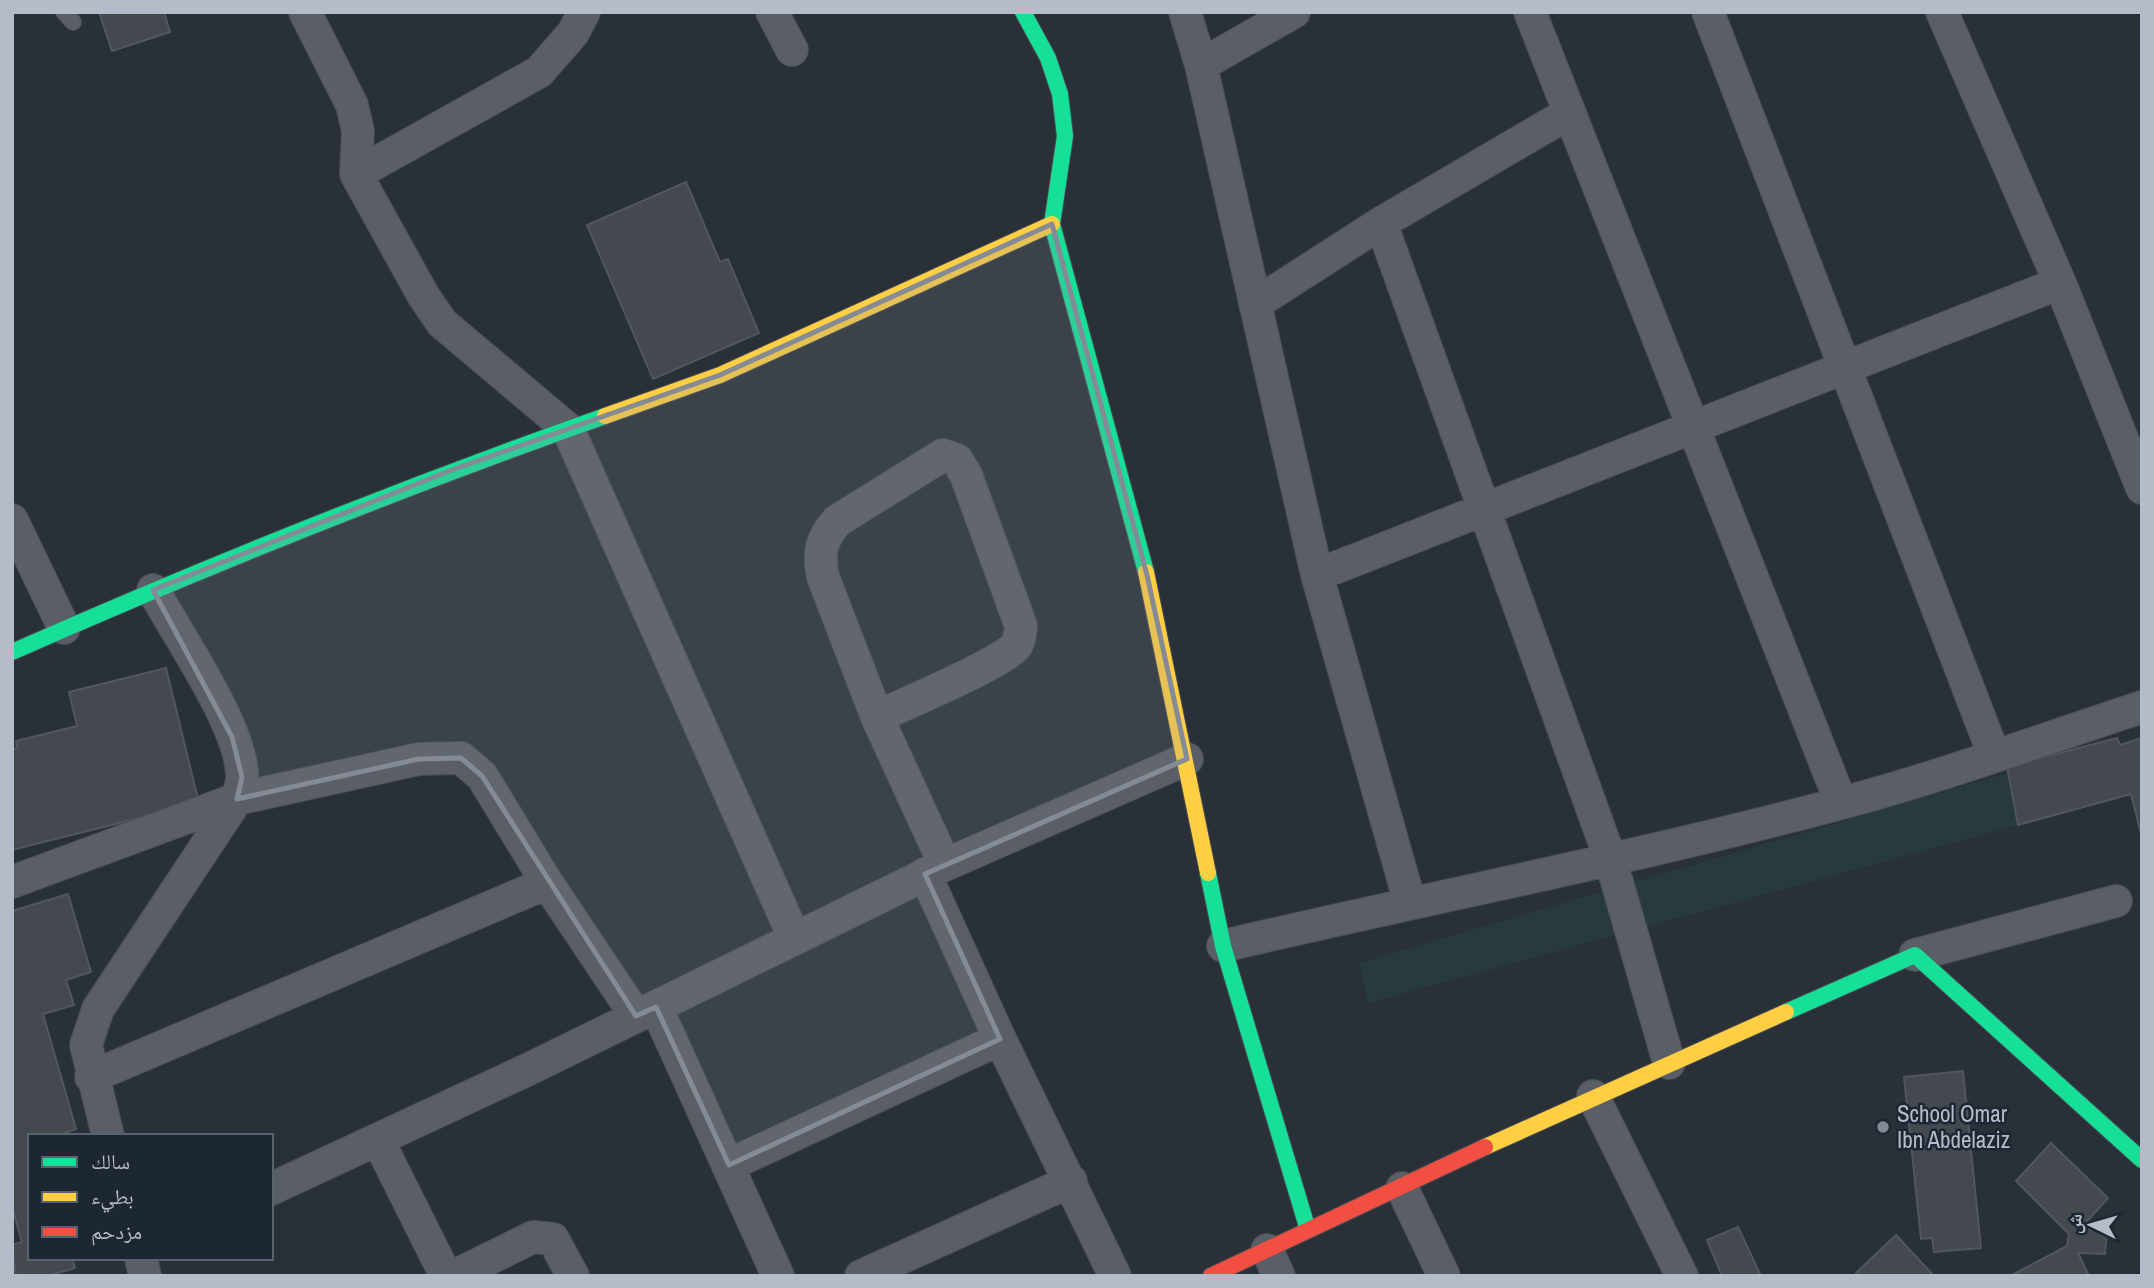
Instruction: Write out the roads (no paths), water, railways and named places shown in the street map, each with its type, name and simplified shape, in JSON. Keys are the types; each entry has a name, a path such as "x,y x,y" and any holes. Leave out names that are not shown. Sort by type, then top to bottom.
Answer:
{"street":[{"path":"305,12 352,105 358,131 356,174 423,295 442,323 568,429 794,937"},
{"path":"356,174 539,72 573,33 584,12"},
{"path":"772,12 792,50"},
{"path":"1023,12 1048,58 1060,94 1065,136 1052,224 1147,575 1187,759 1223,946 1308,1230"},
{"path":"1185,12 1201,65 1317,575 1410,903"},
{"path":"1201,65 1294,12"},
{"path":"1531,12 1692,429 1841,803"},
{"path":"1708,12 1994,755"},
{"path":"1942,12 2060,283 2142,488"},
{"path":"1255,304 1381,223 1569,113"},
{"path":"1381,223 1611,861 1669,1063"},
{"path":"12,652 153,590 449,471 720,375 1052,224"},
{"path":"1317,575 1486,511 2060,283"},
{"path":"877,717 990,662 1014,647 1020,638 1021,626 966,475 957,460 943,455 837,520 821,546 822,577 1000,1039 1115,1276"},
{"path":"12,520 64,628"},
{"path":"107,1134 91,1077 86,1045 98,1009 237,799 242,778 232,737 221,711 153,590"},
{"path":"1223,946 1611,861 1841,803 2142,707"},
{"path":"12,882 237,799 419,759 461,758 482,776 547,883 646,1011 729,1165 778,1276"},
{"path":"273,1188 378,1140 935,870 1187,759"},
{"path":"91,1077 547,883"},
{"path":"1211,1276 1273,1263 1308,1230 1593,1096 1916,955 2116,901"},
{"path":"1916,955 2142,1160"},
{"path":"729,1165 1000,1039"},
{"path":"1593,1096 1682,1276"},
{"path":"378,1140 446,1276"},
{"path":"860,1276 1071,1181"},
{"path":"1402,1188 1444,1276"},
{"path":"454,1276 533,1237 553,1239 573,1276"}],"place":[{"name":"School Omar Ibn Abdelaziz","path":"1883,1127"}]}
